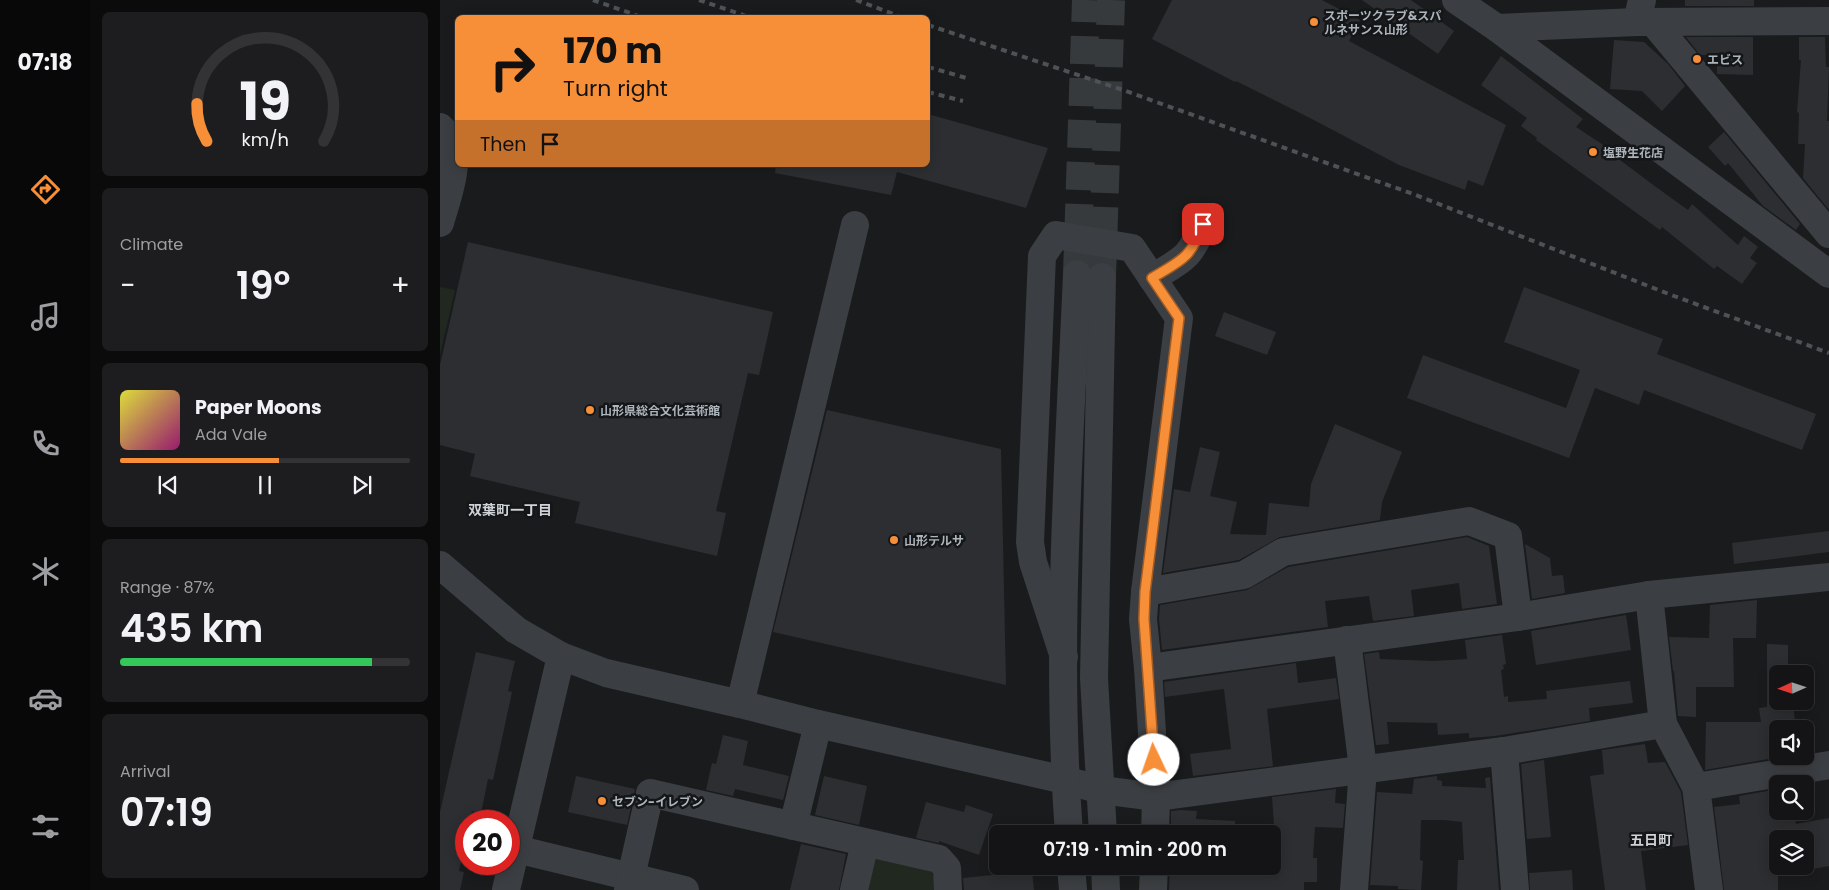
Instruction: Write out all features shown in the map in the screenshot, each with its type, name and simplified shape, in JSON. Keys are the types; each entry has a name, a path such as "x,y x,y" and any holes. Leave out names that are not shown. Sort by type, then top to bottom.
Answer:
{"street":[{"path":"1456,0 1497,28 1829,274"},
{"path":"1497,28 1644,15 1829,21"},
{"path":"1644,15 1829,234"},
{"path":"440,127 452,145 440,223"},
{"path":"1152,278 1186,257 1193,249 1203,224"},
{"path":"740,704 855,225"},
{"path":"1064,657 1033,562 1030,542 1042,256 1056,235 1132,248 1179,318 1145,592 1144,619 1156,797 1155,825"},
{"path":"1068,825 1065,780 1065,545 1090,276 1094,678 1103,825"},
{"path":"1145,592 1244,575 1283,552 1469,521 1508,536 1518,616"},
{"path":"1030,542 1040,553 1050,555 1058,554 1065,545"},
{"path":"440,566 516,630 561,656 606,673 1101,790 1156,797 1504,751 1663,724"},
{"path":"1148,668 1518,616 1649,595 1829,577"},
{"path":"1649,595 1663,724 1696,787 1708,890"},
{"path":"1346,640 1363,769 1354,890"},
{"path":"520,832 561,656"},
{"path":"793,826 818,724"},
{"path":"1504,751 1515,890"},
{"path":"1696,787 1829,765"},
{"path":"630,884 650,793 939,859 947,868 948,890"},
{"path":"854,890 864,843"},
{"path":"520,850 630,884 686,890"},
{"path":"506,890 510,875"},
{"path":"1072,875 1073,890"},
{"path":"1105,875 1106,890"},
{"path":"1153,890 1154,875"}],"shaded area":[{"path":"440,287 455,290 440,355"},
{"path":"881,855 926,865 938,881 938,890 861,890 868,860"}],"building":[{"path":"1172,0 1322,0 1360,20 1349,41 1506,125 1483,186 1468,180 1465,190 1399,165 1152,39"},
{"path":"1362,0 1411,0 1454,31 1438,54"},
{"path":"1685,0 1754,0 1754,6 1685,6"},
{"path":"1686,37 1753,37 1753,75 1717,74 1717,55 1700,55"},
{"path":"1799,37 1825,37 1826,67 1829,67 1827,121 1829,121 1829,210 1803,178 1805,144 1798,144 1799,113 1797,112 1801,60 1799,60"},
{"path":"1614,40 1644,42 1668,64 1685,86 1662,111 1642,91 1610,89"},
{"path":"1501,56 1583,119 1576,127 1614,152 1612,154 1656,187 1688,210 1692,204 1738,245 1744,236 1758,247 1750,258 1757,263 1742,284 1717,266 1714,269 1662,227 1660,230 1536,140 1537,138 1521,126 1527,118 1481,85"},
{"path":"930,115 1048,148 1026,208 897,172 891,195 775,173 776,167 930,167"},
{"path":"1724,132 1800,224 1796,230 1763,206 1728,163 1725,166 1708,147"},
{"name":"山形県総合文化芸術館","path":"468,242 773,312 759,375 748,373 716,511 726,513 717,556 575,523 580,502 470,476 475,454 440,445 440,365"},
{"path":"1524,287 1663,339 1657,354 1816,414 1802,450 1644,390 1639,405 1595,388 1569,458 1407,398 1423,355 1566,408 1580,370 1504,342"},
{"path":"1224,312 1276,332 1267,355 1215,336"},
{"name":"山形テルサ","path":"827,410 1001,449 1006,685 773,632"},
{"path":"1335,424 1402,452 1382,502 1380,520 1280,537 1239,560 1163,573 1174,489 1190,492 1200,447 1220,452 1210,496 1237,502 1230,534 1266,535 1269,503 1309,507 1311,484"},
{"path":"1829,531 1829,552 1734,564 1732,543"},
{"path":"1467,537 1489,546 1497,604 1462,609 1459,583 1411,590 1414,616 1373,621 1369,596 1325,601 1328,627 1162,650 1159,619 1160,605 1247,590 1288,567"},
{"path":"1525,544 1550,558 1552,576 1563,575 1565,593 1532,599"},
{"path":"1757,600 1756,638 1733,638 1734,687 1696,687 1696,717 1678,716 1669,637 1709,638 1710,605"},
{"path":"1626,615 1631,650 1536,665 1531,631"},
{"path":"1502,635 1506,664 1503,665 1504,669 1501,670 1504,697 1508,696 1508,702 1547,699 1546,691 1630,681 1633,703 1589,708 1590,721 1495,736 1469,738 1469,733 1438,735 1437,723 1387,722 1389,744 1376,745 1364,654 1379,652 1380,659 1433,661 1467,659 1465,640"},
{"path":"1767,644 1788,645 1788,665 1769,665 1769,710 1794,710 1795,720 1769,720 1769,759 1705,770 1706,722 1761,722 1759,708 1767,707"},
{"path":"476,652 515,661 508,691 512,692 493,780 488,779 482,810 455,810 455,875 463,875 460,890 440,890 440,812"},
{"path":"1296,663 1298,683 1336,678 1339,699 1267,709 1273,766 1193,776 1190,754 1231,749 1224,689 1165,697 1164,682"},
{"path":"723,735 748,741 743,765 789,776 783,800 735,789 733,796 706,790 712,763 716,764"},
{"path":"1645,744 1648,763 1665,762 1681,792 1688,845 1641,851 1646,890 1605,890 1590,776 1604,774 1602,750"},
{"path":"1544,760 1551,837 1527,839 1521,764"},
{"name":"セブン-イレブン","path":"576,776 635,789 627,825 568,812"},
{"path":"824,776 867,786 859,825 815,815"},
{"path":"1437,776 1437,780 1442,781 1442,786 1486,788 1485,778 1490,777 1499,890 1457,890 1458,860 1464,860 1462,822 1444,820 1421,820 1420,860 1423,861 1421,890 1398,889 1398,886 1370,885 1377,792 1412,794 1414,779"},
{"path":"1336,789 1335,803 1345,804 1343,828 1315,827 1313,858 1317,858 1317,882 1304,882 1304,890 1169,890 1170,875 1281,875 1281,825 1274,825 1272,797"},
{"path":"1769,791 1769,820 1795,820 1796,824 1829,818 1829,866 1814,869 1814,830 1769,830 1769,875 1778,875 1778,890 1724,890 1714,807 1740,804 1739,796"},
{"path":"926,802 964,812 966,805 993,814 979,855 939,841 939,843 916,838"},
{"path":"1171,811 1197,811 1196,819 1235,821 1235,825 1171,825"},
{"path":"801,844 846,854 839,890 790,890"},
{"path":"1572,870 1573,890 1530,890 1529,873"},
{"path":"993,875 1032,875 1034,890 964,890 963,878"}],"tunnel":[{"path":"1077,274 1086,0"},
{"path":"1102,277 1111,0"}],"railway":[{"path":"593,0 636,15"},
{"path":"699,0 743,15"},
{"path":"856,0 896,15"},
{"path":"930,26 1123,90 1413,194 1674,296 1829,353"},
{"path":"930,68 970,79"},
{"path":"930,93 963,101"}],"place":[{"name":"スポーツクラブ&スパ ルネサンス山形","path":"1314,22"},
{"name":"エビス","path":"1697,59"},
{"name":"塩野生花店","path":"1593,152"},
{"name":"山形県総合文化芸術館","path":"590,410"},
{"name":"山形テルサ","path":"894,540"},
{"name":"セブン-イレブン","path":"602,801"}],"district":[{"name":"双葉町一丁目","path":"510,510"},
{"name":"五日町","path":"1651,840"}],"route":[{"path":"1154,760 1144,619 1145,592 1179,318 1152,278 1186,257 1193,249 1203,224"}]}
